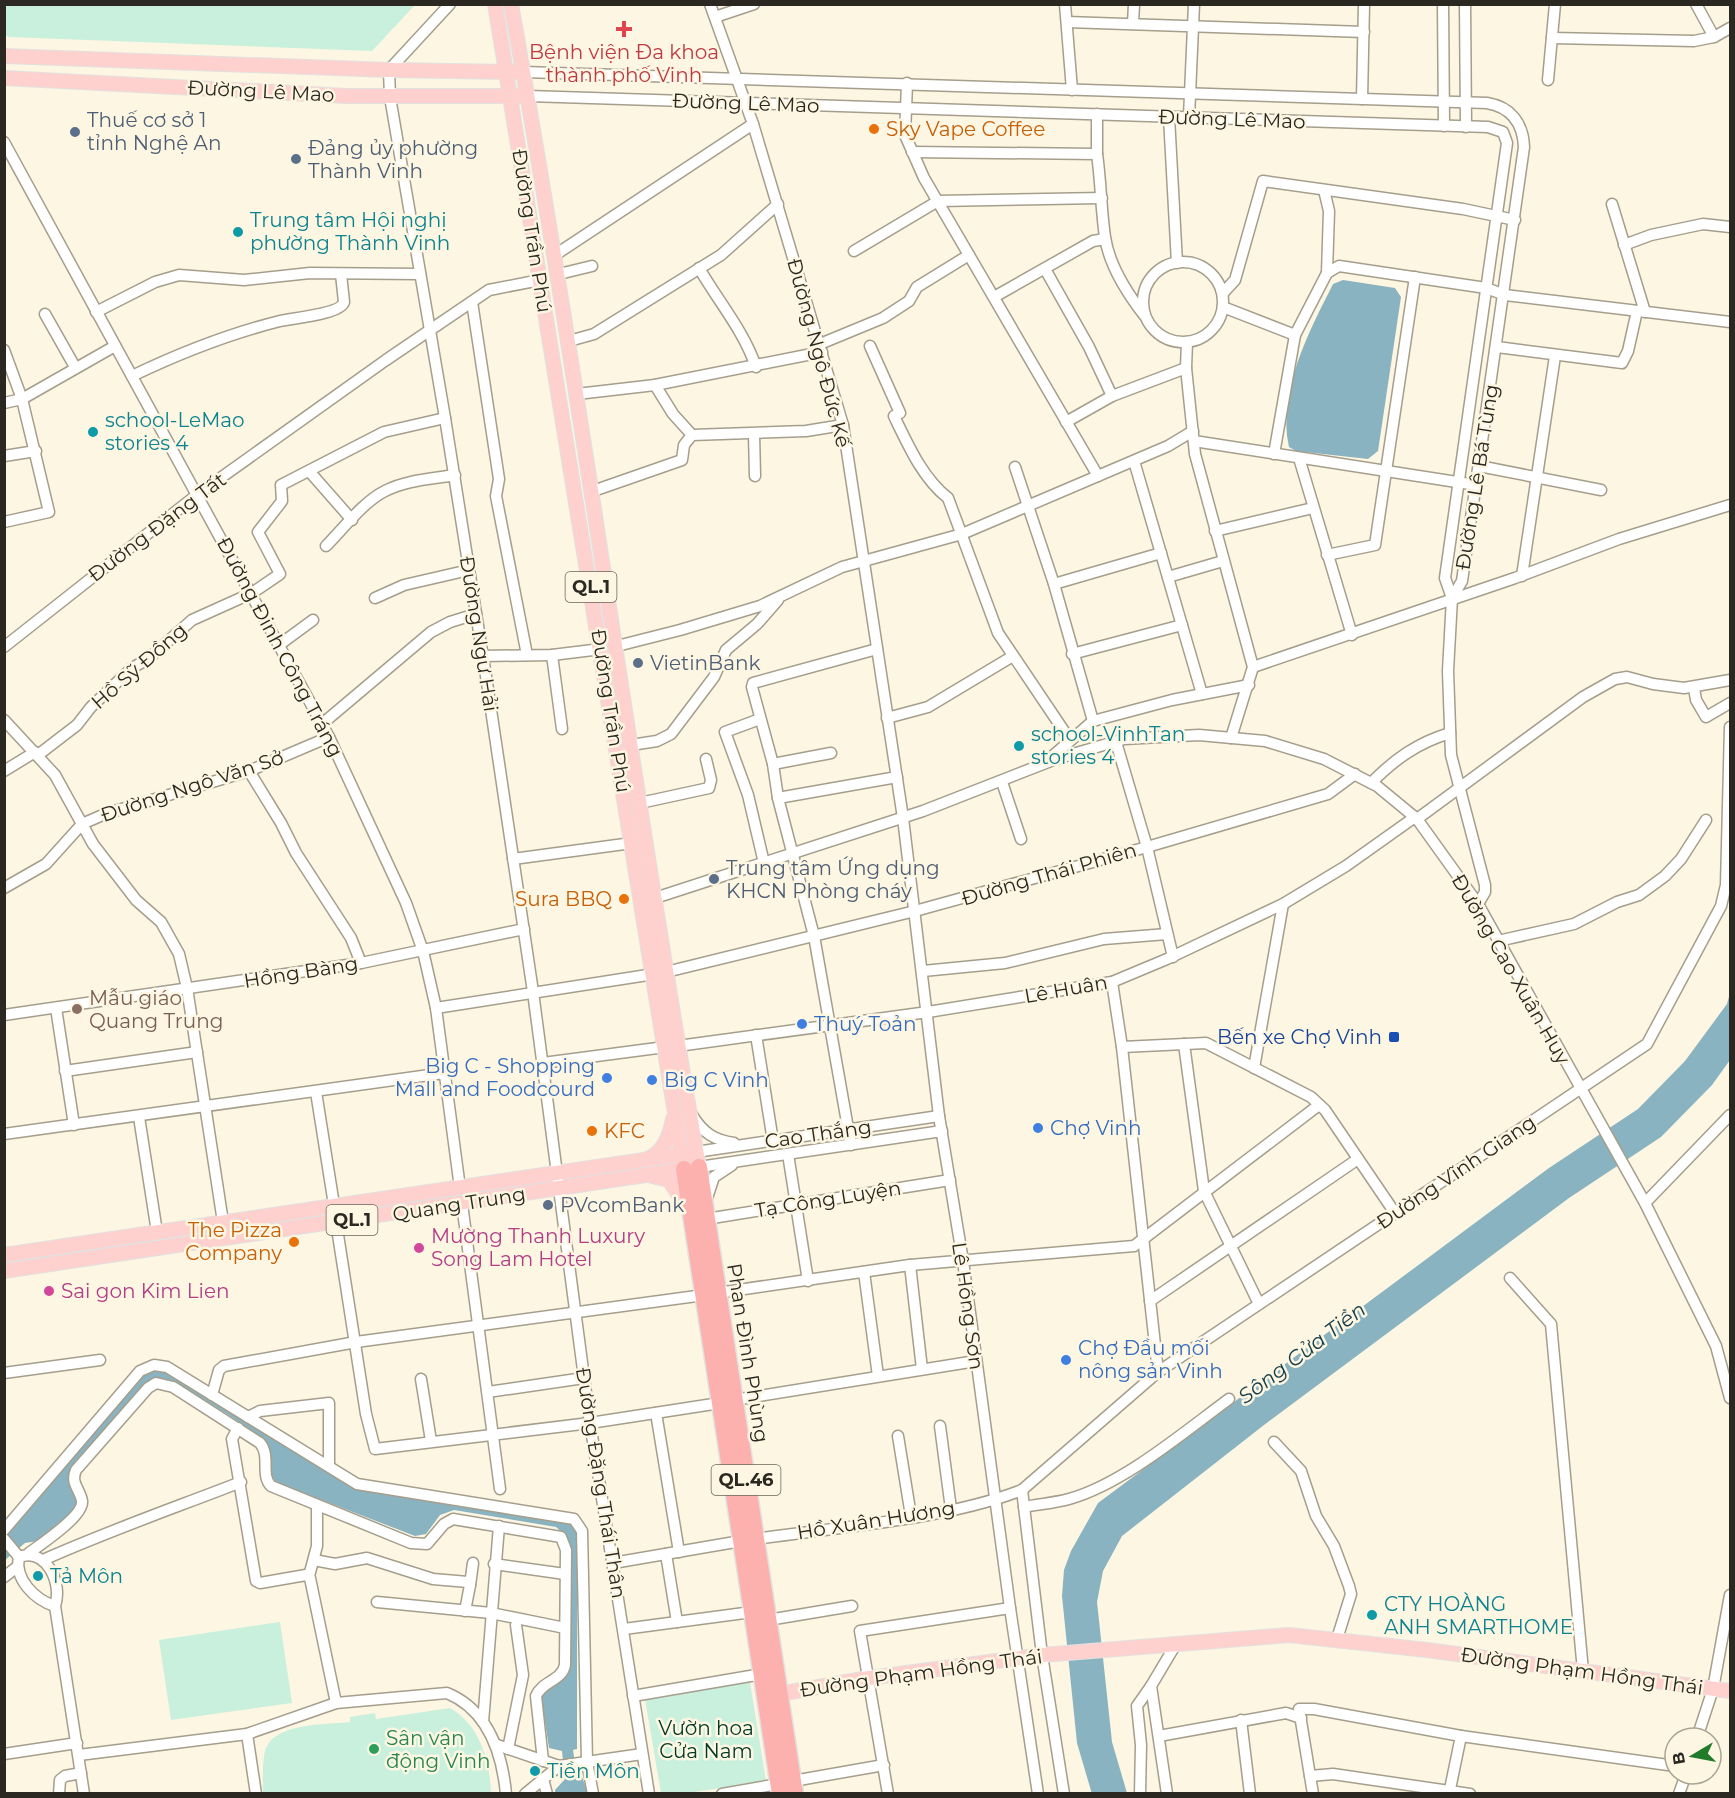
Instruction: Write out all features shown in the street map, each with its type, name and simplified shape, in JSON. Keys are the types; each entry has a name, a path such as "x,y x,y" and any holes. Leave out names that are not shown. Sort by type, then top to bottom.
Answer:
{"highway":[{"name":"Phan Đình Phùng","path":"690,1161 701,1216 710,1294 748,1540 768,1620 769,1673 779,1694 786,1788"},
{"name":"Phan Đình Phùng","path":"748,1540 752,1612 769,1673 786,1788"}],"main road":[{"name":"Đường Trần Phú","path":"495,4 632,843 648,899"},
{"name":"Đường Trần Phú","path":"512,4 559,274 617,646 640,803 648,899 672,1046 689,1110 690,1161"},
{"name":"Đường Lê Mao","path":"4,56 389,70 524,72"},
{"path":"63,81 64,58"},
{"name":"Đường Lê Mao","path":"4,78 390,97 528,96"},
{"path":"556,374 574,371"},
{"path":"575,494 593,490"},
{"path":"601,649 617,646"},
{"name":"Đường Trần Phú","path":"672,1046 675,1111 690,1161"},
{"path":"675,1111 664,1144 643,1168 669,1180 701,1216"},
{"name":"Quang Trung","path":"4,1271 462,1204 559,1188 643,1168 690,1161"},
{"name":"Quang Trung","path":"4,1255 557,1173 643,1168"},
{"path":"460,1188 462,1204"},
{"path":"334,1205 336,1222"},
{"path":"66,1245 69,1262"},
{"name":"Đường Phạm Hồng Thái","path":"779,1694 869,1678 1042,1655 1289,1635 1337,1639 1731,1691"}],"street":[{"path":"389,70 450,4"},
{"name":"Đường Ngô Đức Kế","path":"710,4 753,124 843,425 903,818"},
{"path":"715,18 754,4"},
{"path":"1065,4 1072,90"},
{"path":"1133,24 1134,4"},
{"path":"1189,117 1194,4"},
{"path":"1362,99 1365,4"},
{"path":"1443,4 1444,126"},
{"path":"1465,4 1466,127"},
{"path":"1548,80 1555,4"},
{"path":"1696,4 1714,37"},
{"path":"1067,22 1364,32"},
{"path":"1552,38 1694,41 1714,37 1731,28"},
{"name":"Đường Ngư Hải","path":"389,70 390,97 455,476 483,656 524,929 557,1173"},
{"name":"Đường Lê Mao","path":"524,72 1487,103 1502,107 1516,118 1522,131 1524,147"},
{"path":"907,83 905,135 912,152 938,201 1098,476"},
{"name":"Đường Lê Mao","path":"528,96 1488,127 1503,132 1507,143"},
{"path":"1097,114 1097,154 1105,239 1116,269 1132,300 1146,317 1163,336 1187,342 1200,339 1211,331 1219,320 1223,307 1223,293 1217,280 1208,270 1196,264 1177,263 1158,271 1149,280 1144,298 1146,317"},
{"path":"1169,117 1177,263"},
{"path":"555,255 753,124"},
{"name":"Đường Đinh Công Tráng","path":"4,142 329,737 406,903 423,951 436,1008 460,1188"},
{"name":"Đường Lê Bá Tùng","path":"1452,598 1445,578 1507,143"},
{"name":"Đường Lê Bá Tùng","path":"1452,598 1462,581 1505,295 1524,147"},
{"path":"912,152 1097,154"},
{"path":"1223,293 1236,280 1263,181 1515,220"},
{"path":"1274,454 1295,336 1327,273 1329,211 1324,190"},
{"path":"854,251 938,201 1102,198"},
{"path":"569,341 594,334 725,251 778,204"},
{"path":"1497,347 1555,357 1623,363 1641,312 1612,204"},
{"path":"1624,245 1651,235 1703,224 1731,227"},
{"path":"994,297 1093,240 1105,239"},
{"path":"577,394 655,385 756,367 821,348 883,318 909,301 917,287 969,255"},
{"path":"559,274 592,266"},
{"path":"1327,273 1339,266 1486,288 1505,295 1731,322"},
{"path":"699,268 723,310 746,340 756,367"},
{"path":"1045,269 1089,347 1112,396"},
{"path":"96,312 155,282 179,275 244,280 310,273 420,274"},
{"path":"132,376 217,339 288,319 338,309 344,302 341,274"},
{"path":"1326,555 1375,544 1415,278"},
{"name":"Đường Đặng Tất","path":"4,646 198,494 430,330 489,290 540,279"},
{"path":"472,302 499,479 496,496 510,579 518,600 527,655"},
{"path":"1223,307 1295,336"},
{"path":"45,314 75,367"},
{"path":"1187,342 1186,368 1194,436 1222,561 1253,668 1231,738"},
{"path":"4,403 22,399 115,346"},
{"path":"870,346 900,413 894,416 935,488 948,498 998,633 1070,740"},
{"path":"4,350 22,399 49,512 4,522"},
{"path":"1522,576 1555,357"},
{"path":"1066,422 1112,396 1186,368"},
{"path":"655,385 673,414 692,435 806,431 843,425"},
{"path":"352,520 309,471 384,432 445,418"},
{"path":"754,434 755,476"},
{"path":"593,490 682,460 684,445 692,435"},
{"path":"617,646 760,606 842,567 962,534 990,520 1030,507 1194,436 1274,454 1476,485"},
{"path":"4,456 36,452"},
{"path":"1299,458 1326,555 1352,635"},
{"path":"1134,461 1202,694"},
{"path":"1479,466 1601,490"},
{"path":"1015,467 1054,584 1072,654 1093,721"},
{"name":"Hồ Sỹ Đồng","path":"4,771 37,754 77,725 91,707 132,668 148,659 192,620 252,593 280,573 258,531 282,501 281,485 309,471"},
{"path":"326,546 379,494 393,487 455,476"},
{"path":"1253,668 1452,598 1522,576 1619,539 1731,505"},
{"path":"1215,531 1313,508"},
{"path":"1054,584 1161,553"},
{"path":"1168,577 1222,561"},
{"path":"375,598 412,583 469,570"},
{"path":"631,745 657,741 671,734 714,678 726,650 757,624 782,596"},
{"path":"1452,598 1448,671 1451,755 1458,790 1485,885 1485,892 1478,904"},
{"path":"322,724 431,632 450,622 476,614"},
{"path":"279,645 313,620"},
{"path":"1072,654 1182,625"},
{"path":"483,656 552,655 601,649"},
{"path":"851,1145 814,936 752,687 753,683 878,649"},
{"path":"552,655 562,729"},
{"path":"887,718 928,708 1013,656"},
{"name":"Lê Huân","path":"543,1063 928,1012 1112,982 1173,957 1283,904 1346,866 1458,790 1583,697 1615,679 1627,677 1653,684 1694,688 1731,680"},
{"path":"1043,764 1093,721 1249,685"},
{"path":"1694,688 1696,700 1706,717 1731,703"},
{"path":"760,719 725,732 748,795 764,863"},
{"path":"4,720 55,775 82,824 129,891 161,922 179,954 188,988 223,1222"},
{"name":"Đường Vĩnh Giang","path":"996,1500 1022,1490 1158,1372 1647,1044 1721,906 1726,885 1731,727"},
{"path":"1371,783 1401,755 1426,740 1450,732"},
{"name":"Đường Cao Xuân Huy","path":"648,899 903,818 1002,782 1043,764 1116,742 1199,735 1265,741 1324,759 1371,783 1416,818 1478,904 1645,1203 1716,1346 1731,1398"},
{"name":"Đường Ngô Văn Sở","path":"4,888 46,864 82,824 105,814 249,771 329,737"},
{"path":"1116,742 1147,847 1173,957"},
{"path":"773,764 831,753"},
{"path":"640,803 709,788 711,780 706,759"},
{"path":"249,771 281,823 296,853 351,938 361,963"},
{"name":"Đường Thái Phiên","path":"436,1008 660,973 915,911 1328,794 1355,774"},
{"path":"778,798 897,777"},
{"path":"1002,782 1021,839"},
{"name":"Lê Hồng Sơn","path":"903,818 939,1116 963,1261 1017,1659 1038,1794"},
{"path":"1498,941 1574,924 1617,902 1639,895 1665,876 1681,859 1706,820"},
{"path":"513,859 632,843"},
{"path":"1254,1068 1283,904"},
{"name":"Hồng Bàng","path":"4,1015 361,963 524,929"},
{"path":"922,971 1005,963 1104,939 1167,934"},
{"path":"1112,982 1122,1047 1158,1372"},
{"path":"56,1008 74,1125"},
{"path":"756,1035 773,1141"},
{"path":"1122,1047 1206,1043 1311,1097 1320,1105 1395,1213"},
{"path":"1184,1044 1204,1191 1229,1247 1259,1304"},
{"path":"65,1071 197,1052"},
{"path":"4,1134 444,1073"},
{"path":"316,1092 334,1205"},
{"path":"212,1395 222,1367 356,1342 578,1313 910,1265 1136,1245 1143,1236 1320,1105"},
{"path":"689,1110 704,1132 716,1139 744,1145 746,1159"},
{"path":"1645,1203 1731,1115"},
{"name":"Cao Thắng","path":"690,1161 744,1145 939,1116"},
{"path":"139,1117 157,1232"},
{"path":"690,1161 746,1159 942,1131"},
{"path":"788,1154 808,1281"},
{"path":"701,1216 714,1177 729,1166 746,1159"},
{"path":"1150,1301 1358,1159"},
{"name":"Đường Đặng Thái Thân","path":"557,1173 578,1313 590,1423 649,1794"},
{"name":"Tạ Công Luyện","path":"701,1216 950,1180"},
{"path":"462,1204 500,1489"},
{"path":"336,1222 366,1414 375,1449 492,1433 590,1423 976,1361"},
{"path":"910,1265 922,1369"},
{"path":"864,1272 878,1376"},
{"path":"1510,1278 1551,1324 1583,1671"},
{"path":"4,1373 100,1360"},
{"path":"4,1530 144,1368 163,1365 362,1485 577,1521 582,1532 587,1762 594,1794"},
{"path":"488,1392 584,1378"},
{"path":"421,1379 431,1441"},
{"path":"4,1577 20,1558 80,1512 82,1501 74,1479 76,1470 152,1385 165,1384 238,1428 264,1448 266,1477 269,1485 417,1545 431,1541 444,1524 453,1519 561,1537 566,1550 564,1671 541,1688 536,1696 543,1761"},
{"path":"1024,1507 1070,1499 1104,1483 1150,1457 1229,1399"},
{"path":"248,1417 260,1411 329,1403 329,1466"},
{"path":"656,1413 679,1552"},
{"path":"940,1426 951,1509"},
{"path":"238,1428 232,1439 257,1582 309,1576"},
{"path":"898,1437 911,1516"},
{"path":"1274,1442 1301,1471 1316,1516 1334,1546 1349,1586 1351,1594 1337,1639"},
{"path":"20,1558 43,1560 110,1530 145,1520 241,1482"},
{"path":"1022,1490 1042,1655 1064,1794"},
{"name":"Hồ Xuân Hương","path":"613,1563 911,1516 996,1500"},
{"path":"317,1506 314,1560 309,1576 336,1703"},
{"path":"483,1722 494,1564 499,1526"},
{"path":"4,1539 20,1558 32,1592 47,1604 55,1606"},
{"path":"666,1554 677,1622"},
{"path":"314,1560 335,1563 367,1558 402,1571 434,1579 463,1581 470,1585"},
{"path":"43,1560 58,1587 55,1606 84,1794"},
{"path":"465,1611 473,1563"},
{"path":"494,1564 565,1574"},
{"path":"1701,1726 1713,1689 1731,1595"},
{"path":"377,1602 491,1613 566,1628"},
{"path":"768,1620 852,1606"},
{"path":"888,1794 860,1631 1010,1608"},
{"path":"624,1629 752,1612"},
{"path":"506,1794 503,1747 524,1675 516,1625"},
{"path":"1140,1794 1141,1745 1137,1706 1176,1644"},
{"path":"633,1696 769,1673"},
{"path":"1151,1686 1167,1794"},
{"path":"4,1754 247,1734 336,1703 447,1693 460,1698 503,1747 543,1761 559,1766 642,1754"},
{"path":"1313,1794 1299,1708 1461,1736 1663,1764"},
{"path":"1159,1736 1286,1713 1301,1718"},
{"path":"1241,1720 1250,1794"},
{"path":"247,1734 256,1794"},
{"path":"1449,1792 1461,1736"},
{"path":"723,1794 786,1788 884,1765"},
{"path":"525,1794 559,1766"},
{"path":"59,1794 60,1780 65,1776 81,1773"},
{"path":"1310,1776 1333,1774 1470,1794"},
{"path":"543,1779 547,1794"}],"green space":[{"path":"4,5 415,5 372,51 9,37 5,35"},
{"path":"280,1622 292,1703 171,1720 159,1640"},
{"name":"Vườn hoa Cửa Nam","path":"750,1682 766,1781 688,1793 661,1793 645,1699"},
{"name":"Sân vận động Vinh","path":"450,1708 469,1724 476,1734 485,1757 491,1793 263,1793 265,1751 270,1742 289,1730 350,1722 350,1717 375,1713 376,1719"}],"water":[{"path":"1343,280 1395,288 1401,297 1378,451 1368,459 1296,451 1289,447 1286,426 1291,383 1305,342 1333,284"},
{"name":"Sông Cửa Tiền","path":"1730,993 1730,1060 1712,1085 1661,1137 1569,1198 1264,1425 1122,1536 1103,1571 1097,1602 1112,1742 1127,1793 1092,1794 1077,1743 1062,1596 1064,1570 1071,1551 1098,1503 1549,1168 1638,1109 1685,1061 1727,1004"},
{"path":"151,1369 166,1369 355,1487 572,1523 577,1531 577,1749 573,1750 577,1777 582,1777 588,1793 555,1793 565,1779 562,1751 549,1748 541,1697 542,1692 564,1677 570,1552 567,1537 556,1527 454,1510 440,1515 426,1534 415,1536 275,1482 270,1451 262,1439 218,1409 162,1378 150,1381 73,1466 68,1481 77,1501 73,1512 38,1541 25,1543 5,1560 5,1533 145,1373"}],"place":[{"name":"Bệnh viện Đa khoa thành phố Vinh","path":"624,29"},
{"name":"Sky Vape Coffee","path":"874,129"},
{"name":"Thuế cơ sở 1 tỉnh Nghệ An","path":"75,132"},
{"name":"Đảng ủy phường Thành Vinh","path":"296,159"},
{"name":"Trung tâm Hội nghị phường Thành Vinh","path":"238,232"},
{"name":"school-LeMao stories 4","path":"93,432"},
{"name":"VietinBank","path":"638,663"},
{"name":"school-VinhTan stories 4","path":"1019,746"},
{"name":"Trung tâm Ứng dụng KHCN Phòng cháy","path":"714,879"},
{"name":"Sura BBQ","path":"624,899"},
{"name":"Mẫu giáo Quang Trung","path":"77,1009"},
{"name":"Thuý Toản","path":"802,1024"},
{"name":"Bến xe Chợ Vinh","path":"1394,1037"},
{"name":"Big C - Shopping Mall and Foodcourd","path":"607,1078"},
{"name":"Big C Vinh","path":"652,1080"},
{"name":"Chợ Vinh","path":"1038,1128"},
{"name":"KFC","path":"592,1131"},
{"name":"PVcomBank","path":"548,1205"},
{"name":"The Pizza Company","path":"294,1242"},
{"name":"Mường Thanh Luxury Song Lam Hotel","path":"419,1248"},
{"name":"Sai gon Kim Lien","path":"49,1291"},
{"name":"Chợ Đầu mối nông sản Vinh","path":"1066,1360"},
{"name":"Tả Môn","path":"38,1576"},
{"name":"CTY HOÀNG ANH SMARTHOME","path":"1372,1615"},
{"name":"Sân vận động Vinh","path":"374,1749"},
{"name":"Tiền Môn","path":"535,1771"}]}
